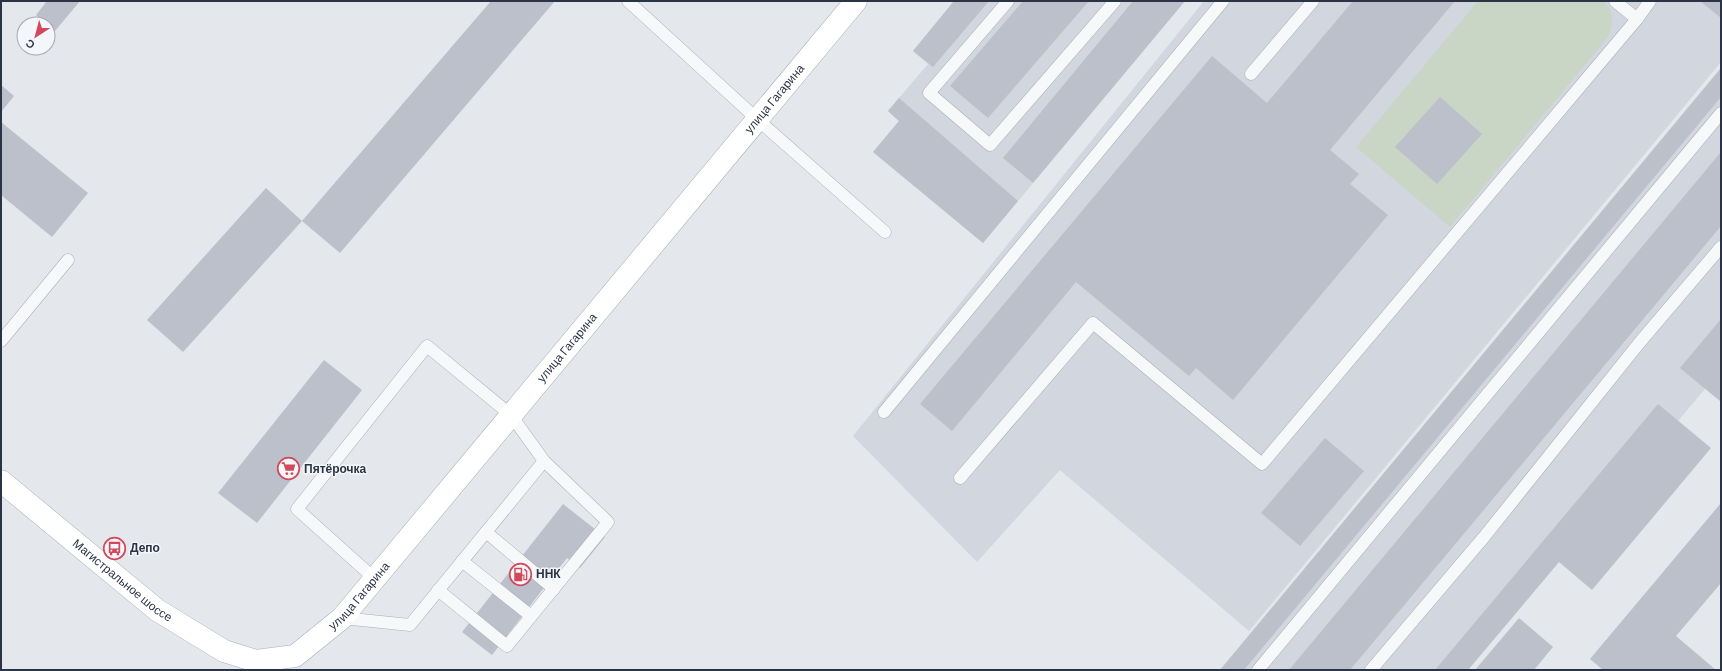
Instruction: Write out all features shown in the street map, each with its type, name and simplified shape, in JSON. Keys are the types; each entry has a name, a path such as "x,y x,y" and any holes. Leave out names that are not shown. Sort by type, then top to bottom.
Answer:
{"main road":[{"name":"улица Гагарина","path":"256,661 295,656 342,618 856,1"},
{"name":"Магистральное шоссе","path":"1,481 157,610 224,651 256,661"}],"lane":[{"path":"628,1 757,119 885,232"},
{"path":"1008,1 929,93 990,145 1114,1"},
{"path":"884,412 1223,1"},
{"path":"1252,74 1313,1"},
{"path":"1615,1 1637,19"},
{"path":"960,478 1093,323 1262,464 1637,19 1650,1"},
{"path":"1258,670 1721,113"},
{"path":"1371,670 1484,538 1640,342 1721,247"},
{"path":"1,341 68,260"},
{"path":"374,579 297,509 427,346 511,414 544,461 608,522 507,646 438,590"},
{"path":"342,618 410,625 544,461"},
{"path":"486,532 554,589"},
{"path":"462,560 531,616"}],"shaded area":[{"path":"954,1 1185,1 983,243 873,152 899,121 888,111 928,64 913,51"},
{"path":"1204,1 1721,1 1721,62 1249,631 1060,470 977,562 853,436"},
{"path":"1721,68 1721,370 1468,670 1220,670"}],"green space":[{"path":"1478,1 1603,1 1610,9 1612,24 1607,38 1450,227 1356,147"}],"building":[{"path":"47,1 80,1 56,30 56,16 36,15"},
{"path":"491,1 555,1 340,253 302,221"},
{"path":"954,1 989,1 933,67 913,51"},
{"path":"1023,1 1089,1 988,118 950,86"},
{"path":"1133,1 1185,1 1033,183 1003,158"},
{"path":"1353,1 1455,1 1330,150 1359,174 1350,184 1388,215 1233,400 1196,368 1189,376 1076,282 952,431 920,404 1212,56 1267,103"},
{"path":"1700,1 1721,1 1721,18"},
{"path":"1721,68 1721,97 1244,670 1220,670"},
{"path":"1,85 14,96 1,112"},
{"path":"1440,97 1482,134 1437,184 1395,147"},
{"path":"899,98 1018,201 983,243 873,152 899,121 888,111"},
{"path":"1,122 88,193 52,237 1,195"},
{"path":"1721,152 1721,226 1350,670 1289,670"},
{"path":"266,188 302,221 183,352 147,320"},
{"path":"1721,319 1721,399 1720,401 1680,368"},
{"path":"324,360 362,390 257,523 218,493"},
{"path":"1658,404 1711,448 1592,590 1559,562 1468,670 1435,670"},
{"path":"1325,438 1364,471 1300,546 1261,513"},
{"path":"1721,503 1721,583 1676,636 1716,670 1603,670 1590,659"},
{"path":"563,504 605,537 580,568 567,558 492,655 462,632"},
{"path":"1519,618 1553,647 1534,670 1475,670"}],"place":[{"name":"Пятёрочка","path":"288,469"},
{"name":"Депо","path":"115,548"},
{"name":"ННК","path":"520,574"}]}
